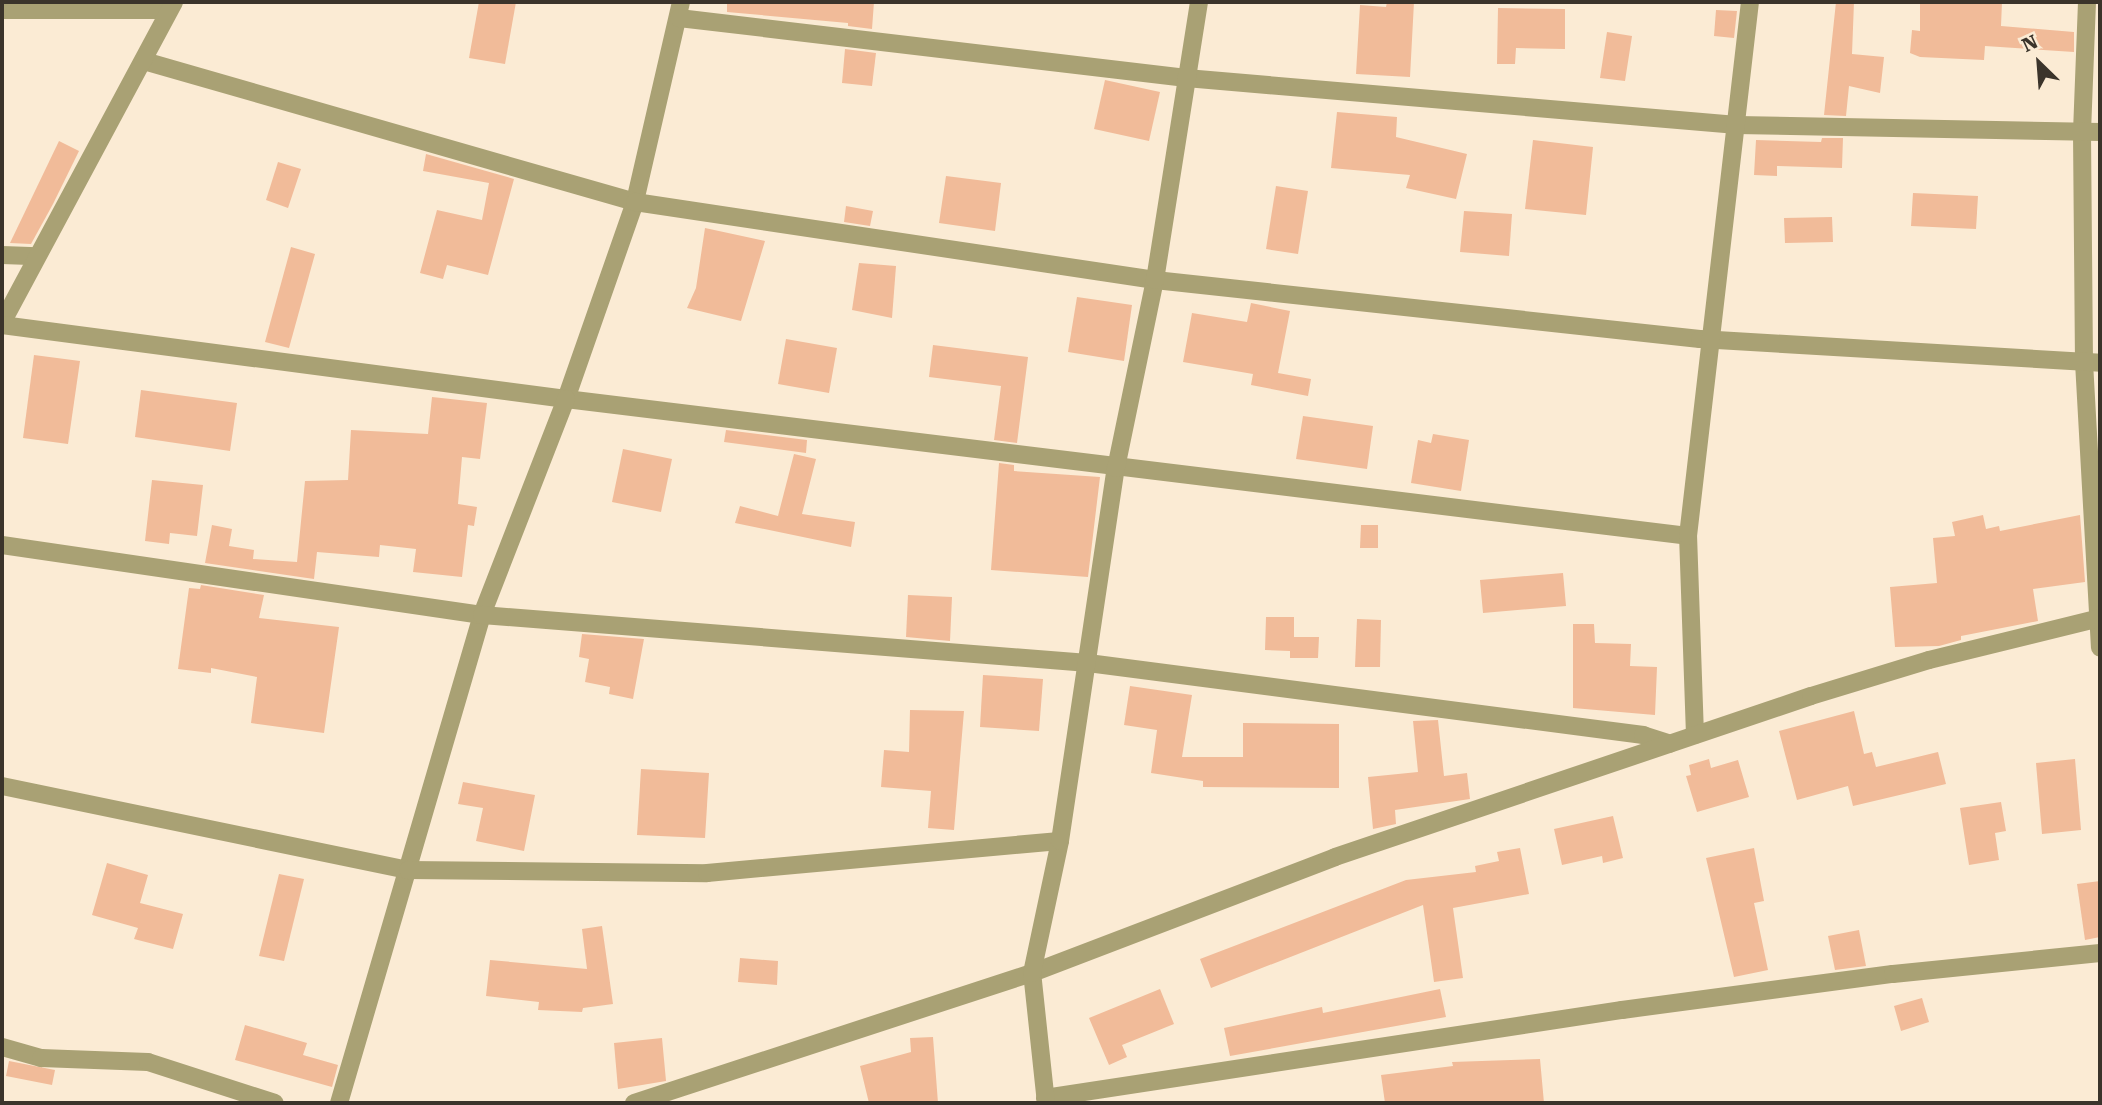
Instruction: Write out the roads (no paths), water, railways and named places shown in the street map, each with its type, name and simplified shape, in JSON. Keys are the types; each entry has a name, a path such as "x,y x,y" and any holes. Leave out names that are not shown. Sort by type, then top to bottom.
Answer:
{"street":[{"path":"1199,2 1155,280 1116,468 1060,841 1032,973 1045,1101 1636,1008 1894,974 2100,954"},
{"path":"1695,735 1688,536 1713,340 1749,2"},
{"path":"2087,2 2091,133 2092,362 2100,648"},
{"path":"2,10 171,6 2,324 566,399 1688,536"},
{"path":"339,1103 482,615 566,399 635,202 680,10 1186,78 1737,125 2091,133"},
{"path":"144,61 635,202 1155,280 1713,340 2092,362"},
{"path":"2,255 37,256"},
{"path":"2,545 482,615 1088,663 1643,735 1670,744"},
{"path":"634,1103 1032,973 1335,857 1695,735 1929,660 2098,619"},
{"path":"2,786 408,870 707,873 1060,841"},
{"path":"2,1047 41,1058 148,1062 275,1103"}]}
